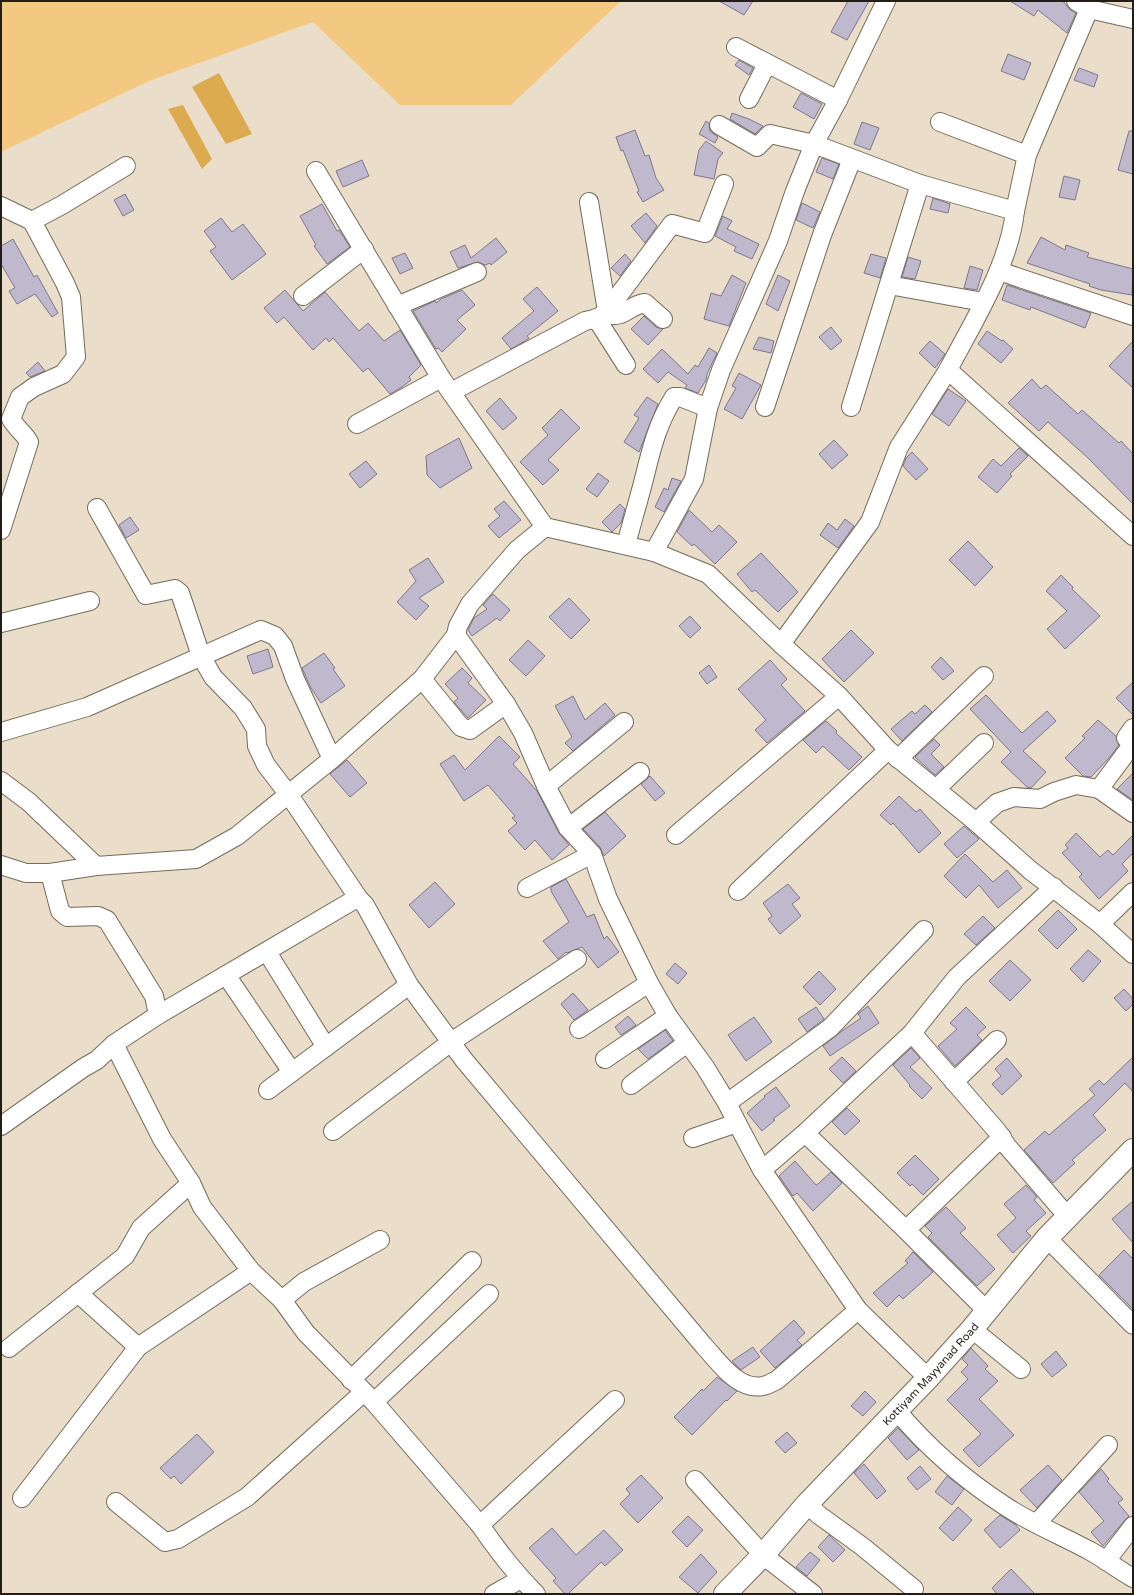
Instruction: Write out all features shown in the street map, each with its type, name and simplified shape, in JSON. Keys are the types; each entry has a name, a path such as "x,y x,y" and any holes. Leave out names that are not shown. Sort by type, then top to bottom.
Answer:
{"street":[{"path":"654,552 694,479 708,408 721,370 778,241 795,191 814,144 838,100 886,1"},
{"path":"781,644 870,522 899,447 948,370 998,271 1013,224 1026,155 1082,5 1133,19"},
{"path":"736,48 838,100"},
{"path":"749,99 767,64"},
{"path":"940,122 1026,155"},
{"path":"719,125 757,147 770,134 814,144 920,184 1015,211"},
{"path":"765,407 822,235 852,159"},
{"path":"32,221 62,205 126,166"},
{"path":"316,171 446,385 545,527 654,552 708,574 781,644 839,696 893,755 976,822 1030,870 1100,924 1133,954"},
{"path":"602,315 672,224 705,233 724,184"},
{"path":"851,406 920,184"},
{"path":"589,202 602,315 626,365"},
{"path":"1,206 32,221 71,297 76,357 63,374 34,387 20,397 7,411 16,428 23,433 29,442 1,530"},
{"path":"303,296 364,249"},
{"path":"998,271 1133,316"},
{"path":"397,306 477,272"},
{"path":"889,285 983,302"},
{"path":"357,424 585,321 602,315 614,317 625,313 638,304 645,303 663,319"},
{"path":"948,370 1133,536"},
{"path":"626,545 650,451 656,433 674,398 680,397 708,408"},
{"path":"97,508 146,595 175,589 180,593 201,656 213,677 243,708 256,729 257,746 266,765 289,795 359,899 365,905 409,985 451,1042 727,1372 742,1383 752,1386 764,1386 777,1380 858,1310"},
{"path":"1,865 26,873 50,873 96,866 196,859 237,836 332,759 422,679 456,635 458,626 470,604 517,550 545,527"},
{"path":"1,623 90,602"},
{"path":"1,732 87,707 261,630 275,636 283,646 294,679 332,759"},
{"path":"456,635 506,704 523,733 546,786 568,828 592,854 608,899 649,983 668,1016 705,1067 727,1103 762,1170 858,1310 928,1378"},
{"path":"738,891 984,676"},
{"path":"422,679 461,727 470,730 506,704"},
{"path":"676,835 839,696"},
{"path":"546,786 624,722"},
{"path":"1100,789 1133,740"},
{"path":"936,789 984,743"},
{"path":"568,828 640,772"},
{"path":"1,781 29,802 96,866"},
{"path":"976,822 997,803 1014,797 1040,799 1054,792 1076,785 1100,789 1133,813"},
{"path":"528,888 592,854"},
{"path":"50,873 60,911 67,917 98,916 107,920 154,996 158,1015"},
{"path":"762,1170 805,1134 912,1033 957,977 1054,887"},
{"path":"1100,924 1133,892"},
{"path":"1,1126 82,1068 97,1060 114,1044 158,1015 352,901 359,899"},
{"path":"727,1103 830,1028 924,930"},
{"path":"267,952 326,1047"},
{"path":"332,1131 451,1042 577,959"},
{"path":"226,975 292,1072"},
{"path":"579,1029 649,983"},
{"path":"268,1090 409,985"},
{"path":"606,1059 668,1016"},
{"path":"912,1033 1002,1137 1007,1146 1068,1217"},
{"path":"954,1082 997,1040"},
{"path":"631,1085 687,1043"},
{"path":"114,1044 162,1139 191,1183 202,1207 251,1271 282,1300 306,1333 369,1397 480,1525 495,1548 521,1579 536,1594"},
{"path":"693,1138 737,1123"},
{"path":"805,1134 906,1230 986,1311"},
{"path":"906,1230 1002,1137"},
{"name":"Kottiyam Mayyanad Road","path":"724,1594 763,1555 808,1504 897,1412 972,1329 1047,1238 1133,1150"},
{"path":"9,1348 125,1256 141,1228 191,1183"},
{"path":"1047,1238 1133,1324"},
{"path":"282,1300 304,1282 380,1240"},
{"path":"351,1380 472,1261"},
{"path":"22,1498 138,1347 251,1271"},
{"path":"78,1293 138,1347"},
{"path":"116,1502 165,1542 178,1539 247,1497 369,1397 488,1294"},
{"path":"972,1329 1021,1369"},
{"path":"480,1525 615,1400"},
{"path":"897,1412 913,1430 968,1479 1006,1507 1106,1560 1133,1578"},
{"path":"1036,1523 1108,1445"},
{"path":"695,1480 763,1555 813,1594"},
{"path":"808,1504 818,1515 863,1547 914,1589"},
{"path":"1106,1560 1133,1526"},
{"path":"494,1594 521,1579"}],"shaded area":[{"path":"1,1 621,1 511,105 400,105 313,22 149,81 1,152"},
{"path":"219,73 252,134 226,144 192,87"},
{"path":"183,105 212,159 202,169 168,109"}],"building":[{"path":"719,1 753,1 744,15"},
{"path":"848,1 869,1 847,40 831,32"},
{"path":"1010,1 1063,1 1070,10 1076,13 1067,33 1038,10 1034,16"},
{"path":"1008,54 1031,63 1024,80 1001,71"},
{"path":"739,60 753,68 749,75 735,65"},
{"path":"1079,68 1098,75 1094,87 1074,80"},
{"path":"801,93 822,104 814,119 793,107"},
{"path":"732,113 763,126 755,134 730,119"},
{"path":"706,121 709,123 710,131 718,137 715,143 699,134"},
{"path":"862,122 879,128 870,150 854,144"},
{"path":"635,130 645,156 649,155 656,178 664,190 643,202 637,192 639,191 623,150 621,151 616,137"},
{"path":"1129,131 1133,131 1133,174 1118,170"},
{"path":"706,141 723,153 718,159 714,179 694,175 699,150"},
{"path":"822,158 839,164 833,179 816,172"},
{"path":"362,160 369,176 343,187 336,171"},
{"path":"1064,176 1080,180 1075,200 1059,197"},
{"path":"125,194 134,210 123,216 114,200"},
{"path":"933,198 950,204 948,213 930,209"},
{"path":"802,203 820,212 813,228 796,220"},
{"path":"322,204 337,231 339,230 350,247 327,264 314,246 316,245 300,216"},
{"path":"646,213 657,226 645,243 631,226"},
{"path":"723,216 732,221 727,229 759,244 752,259 734,251 736,247 715,236"},
{"path":"221,218 232,232 243,224 266,254 232,280 210,251 216,247 204,231"},
{"path":"1041,237 1065,250 1066,245 1089,253 1087,257 1133,269 1132,295 1101,290 1089,286 1090,284 1027,263"},
{"path":"496,238 507,252 491,265 490,263 485,265 478,262 458,268 450,252 465,245 471,258"},
{"path":"13,239 34,277 37,275 58,313 52,317 35,294 17,304 9,291 15,288 1,264 1,246"},
{"path":"405,253 413,268 400,274 392,258"},
{"path":"625,254 631,261 620,276 611,268"},
{"path":"871,254 886,258 880,278 864,273"},
{"path":"908,257 921,261 915,279 902,277"},
{"path":"970,266 983,270 977,290 964,288"},
{"path":"732,275 746,283 729,326 704,319 711,293 721,296"},
{"path":"778,275 790,281 778,311 766,304"},
{"path":"1007,285 1091,313 1085,328 1031,307 1030,310 1002,300"},
{"path":"537,287 558,311 527,336 529,338 511,349 502,338 534,311 523,299"},
{"path":"285,290 303,311 325,292 359,331 368,323 384,341 400,330 421,365 409,377 411,380 390,394 368,368 363,372 333,338 329,342 326,338 313,350 284,317 277,323 264,308"},
{"path":"462,290 475,305 457,320 466,329 442,352 438,348 436,349 413,311 435,301 436,303 441,299"},
{"path":"644,316 656,327 663,329 648,345 631,329"},
{"path":"831,327 842,341 831,350 819,337"},
{"path":"987,331 1002,341 1003,340 1013,349 1001,363 978,344"},
{"path":"759,337 774,341 771,353 753,349"},
{"path":"930,341 945,354 935,368 919,353"},
{"path":"1133,341 1133,388 1109,366"},
{"path":"709,348 717,353 707,374 706,380 698,393 685,388 687,385 668,372 658,383 643,369 662,349 688,374 695,365 698,367"},
{"path":"38,362 45,371 30,377 26,373"},
{"path":"739,373 761,385 742,419 724,409 736,388 732,386"},
{"path":"1032,379 1041,389 1046,385 1078,414 1082,410 1119,443 1121,441 1133,454 1133,504 1088,458 1048,422 1039,431 1008,403"},
{"path":"948,389 966,401 949,426 932,414"},
{"path":"647,397 658,404 639,452 624,442 639,418 634,415"},
{"path":"500,398 517,418 503,430 486,411"},
{"path":"561,409 580,428 548,460 559,470 543,485 520,462 548,435 542,428"},
{"path":"459,438 472,468 440,488 427,475 426,456"},
{"path":"834,440 848,455 832,469 819,454"},
{"path":"1019,448 1028,456 1010,474 1012,476 997,493 978,477 993,459 1001,466"},
{"path":"912,452 928,469 916,480 903,466 906,458"},
{"path":"366,461 377,474 360,488 349,474"},
{"path":"598,473 609,481 597,497 586,489"},
{"path":"672,478 681,481 664,512 655,507 664,488 668,490"},
{"path":"504,501 521,520 499,538 488,526 500,516 494,509"},
{"path":"620,504 625,509 621,523 612,532 602,522"},
{"path":"689,510 712,532 719,525 737,542 715,564 694,544 692,546 677,532"},
{"path":"130,517 139,530 126,538 119,525"},
{"path":"845,519 854,526 838,548 820,535 828,523 837,530"},
{"path":"968,541 993,567 975,586 949,560"},
{"path":"761,553 798,592 778,612 755,590 752,592 737,574"},
{"path":"428,558 444,582 419,598 429,606 416,620 397,602 416,581 409,570"},
{"path":"1061,575 1073,587 1072,589 1100,616 1065,649 1047,629 1067,611 1046,591"},
{"path":"493,594 510,610 500,621 497,618 472,636 468,630 474,618 487,609 483,605"},
{"path":"569,598 590,620 571,639 549,617"},
{"path":"690,616 701,628 690,638 679,626"},
{"path":"851,630 874,653 844,682 822,659"},
{"path":"528,640 545,656 526,676 509,660"},
{"path":"268,649 273,667 253,674 247,656"},
{"path":"324,653 335,668 333,669 345,686 321,703 311,688 302,668"},
{"path":"941,657 954,671 943,680 931,667"},
{"path":"770,660 787,679 781,685 805,711 767,743 755,730 766,720 738,689"},
{"path":"709,665 717,677 707,684 699,673"},
{"path":"462,668 472,678 468,683 486,700 468,718 454,702 458,698 445,684"},
{"path":"1133,682 1133,715 1116,698"},
{"path":"986,695 1022,733 1047,711 1056,721 1023,751 1046,772 1031,788 1027,787 1001,762 1011,752 970,709"},
{"path":"573,696 585,720 605,703 615,715 573,751 565,743 572,737 555,706"},
{"path":"925,705 932,712 902,741 891,729 912,711 915,714"},
{"path":"1098,720 1116,736 1119,745 1091,777 1083,776 1065,758 1085,738 1082,736"},
{"path":"826,721 837,731 836,733 862,757 849,770 823,746 816,753 803,740"},
{"path":"499,736 520,757 513,764 537,791 559,833 569,845 552,860 535,840 525,850 508,831 517,823 512,818 515,816 488,785 464,801 440,764 454,755 465,770"},
{"path":"934,739 940,745 931,754 944,767 935,775 915,757"},
{"path":"347,760 367,783 350,797 330,774"},
{"path":"1133,773 1133,800 1117,789"},
{"path":"650,776 665,793 655,801 641,784"},
{"path":"899,796 916,812 920,809 941,833 919,853 893,823 891,825 880,815"},
{"path":"605,812 626,836 604,856 600,847 583,829"},
{"path":"964,826 979,839 957,858 944,844"},
{"path":"1076,833 1100,857 1108,850 1113,855 1133,835 1133,853 1122,864 1128,871 1099,899 1079,877 1082,874 1062,853 1068,848 1065,845"},
{"path":"965,854 993,882 1007,870 1022,888 998,908 979,885 966,898 944,876"},
{"path":"566,879 587,917 594,914 604,939 607,936 619,952 598,968 582,947 567,953 566,952 558,959 543,941 569,922 551,891 551,887"},
{"path":"435,882 455,904 429,928 409,905"},
{"path":"788,884 800,898 792,904 801,916 780,934 768,919 772,916 763,903"},
{"path":"1058,910 1077,929 1057,949 1038,930"},
{"path":"983,916 995,928 976,945 964,934"},
{"path":"1088,950 1101,961 1083,982 1070,969"},
{"path":"1010,960 1031,980 1010,1001 989,981"},
{"path":"675,963 687,973 678,984 666,974"},
{"path":"819,971 836,989 820,1005 803,987"},
{"path":"1124,989 1133,999 1133,1004 1126,1011 1114,998"},
{"path":"573,993 588,1010 574,1020 561,1004"},
{"path":"868,1006 879,1023 830,1056 823,1046 861,1018 858,1014"},
{"path":"816,1007 824,1019 807,1032 798,1019"},
{"path":"966,1007 986,1027 977,1035 982,1040 955,1066 938,1046 957,1029 950,1023"},
{"path":"628,1016 636,1025 621,1035 615,1027"},
{"path":"754,1017 772,1042 746,1061 728,1035"},
{"path":"665,1030 673,1041 648,1059 638,1049"},
{"path":"911,1048 920,1058 910,1067 932,1088 922,1099 909,1086 910,1085 893,1065"},
{"path":"842,1057 856,1071 843,1083 829,1069"},
{"path":"1133,1057 1133,1092 1125,1083 1093,1115 1106,1130 1072,1160 1075,1163 1053,1183 1024,1150 1045,1131 1049,1135 1095,1095 1089,1089 1099,1080 1104,1085"},
{"path":"1007,1058 1022,1076 1002,1095 992,1084 1001,1076 995,1069"},
{"path":"776,1087 790,1106 773,1119 775,1120 762,1131 747,1113 765,1097 764,1096"},
{"path":"847,1108 860,1121 845,1135 832,1122"},
{"path":"915,1155 939,1179 923,1195 912,1184 910,1186 897,1173"},
{"path":"795,1161 816,1185 831,1172 842,1183 813,1211 797,1193 793,1196 779,1176"},
{"path":"1026,1185 1037,1197 1034,1200 1046,1213 1026,1231 1031,1236 1013,1253 997,1235 1016,1218 1004,1204"},
{"path":"1133,1201 1133,1243 1112,1219"},
{"path":"946,1207 966,1228 960,1233 995,1269 977,1286 928,1237 932,1233 925,1226"},
{"path":"1124,1250 1133,1259 1133,1309 1099,1275"},
{"path":"913,1252 933,1272 903,1299 899,1295 887,1307 873,1293 908,1263 905,1261"},
{"path":"794,1320 805,1333 797,1340 802,1345 775,1368 760,1351"},
{"path":"753,1347 760,1357 741,1370 732,1361"},
{"path":"971,1348 988,1366 985,1369 998,1381 979,1399 1014,1435 979,1467 963,1450 981,1434 947,1400 968,1379 961,1372 968,1365 962,1359"},
{"path":"1056,1351 1067,1365 1052,1377 1041,1364"},
{"path":"717,1377 737,1391 727,1401 726,1400 692,1435 674,1417 702,1389 703,1391"},
{"path":"865,1391 876,1402 863,1416 851,1406"},
{"path":"898,1428 919,1450 907,1460 888,1438"},
{"path":"787,1432 797,1443 785,1453 775,1442"},
{"path":"197,1434 214,1452 181,1484 174,1476 171,1479 160,1468"},
{"path":"864,1464 886,1491 877,1499 854,1473"},
{"path":"1048,1465 1062,1480 1037,1508 1020,1490"},
{"path":"920,1466 931,1479 917,1490 907,1478"},
{"path":"1101,1469 1109,1479 1107,1481 1123,1499 1118,1503 1129,1516 1103,1546 1091,1532 1104,1521 1079,1492"},
{"path":"641,1475 663,1498 638,1523 620,1504 630,1494 626,1489"},
{"path":"947,1476 964,1489 952,1505 935,1492"},
{"path":"958,1507 972,1520 953,1541 939,1528"},
{"path":"1000,1515 1016,1525 1020,1530 1000,1548 984,1530"},
{"path":"688,1516 703,1530 687,1547 672,1532"},
{"path":"552,1528 576,1555 604,1530 623,1550 605,1566 601,1562 568,1594 565,1594 553,1581 556,1578 529,1548"},
{"path":"829,1535 845,1550 833,1562 818,1547"},
{"path":"810,1552 820,1560 807,1576 796,1567"},
{"path":"701,1554 717,1572 698,1593 679,1577"},
{"path":"1011,1569 1035,1594 997,1594 992,1588"}]}
